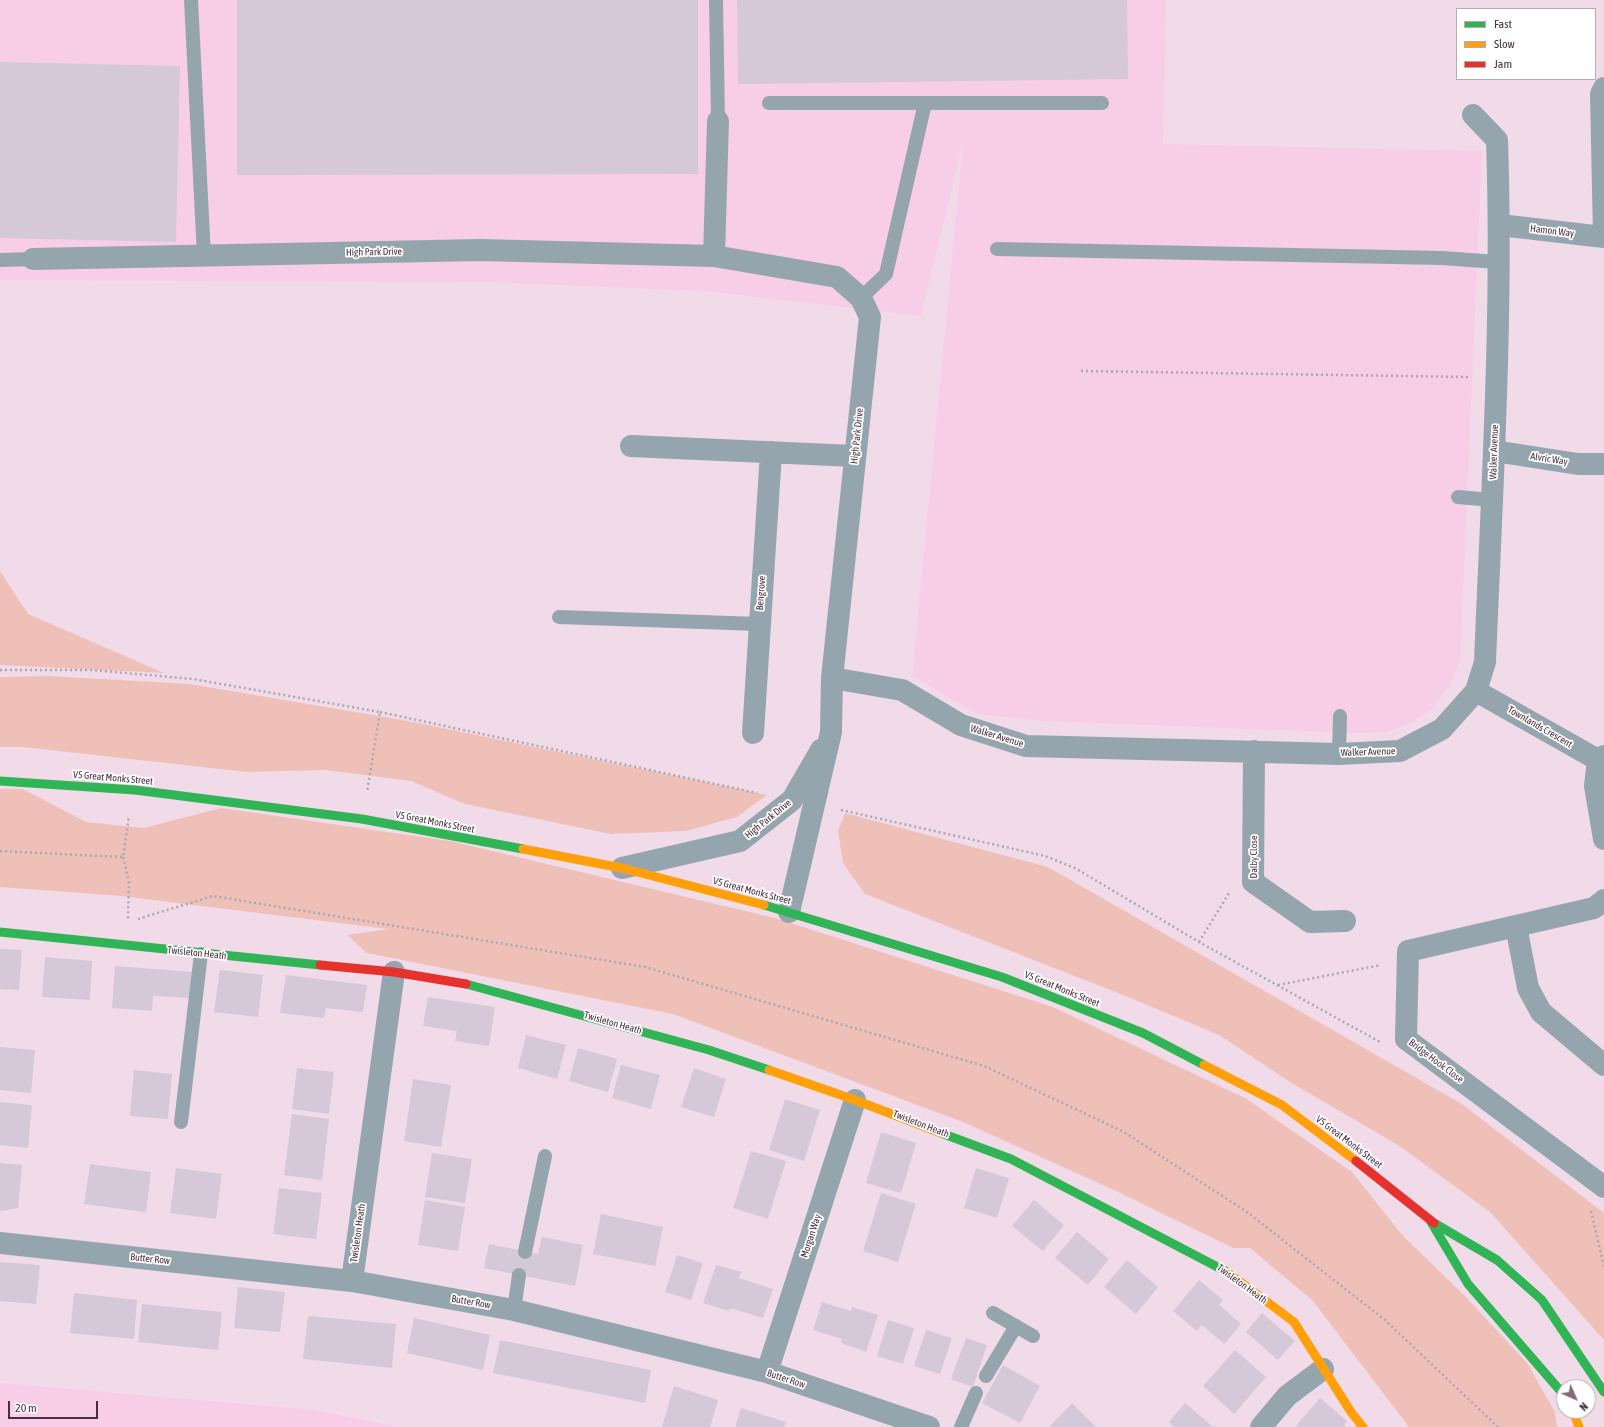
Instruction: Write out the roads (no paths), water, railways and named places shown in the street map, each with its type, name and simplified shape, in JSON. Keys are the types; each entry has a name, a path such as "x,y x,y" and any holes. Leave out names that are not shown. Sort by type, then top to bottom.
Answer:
{"street":[{"path":"1604,88 1601,94 1604,237"},
{"name":"Walker Avenue","path":"832,678 902,690 961,725 1026,746 1339,754 1400,751 1442,729 1476,691 1485,662 1494,451 1500,225 1496,140 1473,115"},
{"path":"714,256 718,121"},
{"name":"Hamon Way","path":"1500,225 1604,237"},
{"name":"High Park Drive","path":"33,259 480,250 714,256 837,278 861,298 870,317 854,456 832,678 831,732 789,912"},
{"path":"631,446 854,456"},
{"name":"Alvric Way","path":"1494,451 1578,464 1604,464"},
{"name":"Bengrove","path":"753,733 771,452"},
{"name":"Townlands Crescent","path":"1476,691 1601,758"},
{"name":"High Park Drive","path":"622,868 740,841 792,800 831,732"},
{"name":"Dalby Close","path":"1254,751 1253,882 1310,922 1344,922"},
{"path":"1601,758 1595,786 1604,839"},
{"name":"V5 Great Monks Street","path":"0,781 135,790 362,819 622,868 789,912 1002,977 1143,1033 1282,1105 1395,1191 1430,1221 1497,1260 1542,1300 1604,1392"},
{"path":"1604,900 1594,908 1516,926 1528,988 1541,1012 1604,1065"},
{"name":"Bridge Hook Close","path":"1516,926 1408,951 1406,1039 1604,1187"},
{"name":"Twisleton Heath","path":"0,932 201,954 394,972 478,986 709,1050 855,1100 1012,1159 1224,1270 1294,1322 1351,1412 1363,1427"},
{"name":"Twisleton Heath","path":"352,1281 394,972"},
{"name":"Morgan Way","path":"766,1372 855,1100"},
{"name":"V5 Great Monks Street","path":"1430,1221 1468,1284 1556,1386"},
{"name":"Butter Row","path":"0,1242 352,1281 514,1310 766,1372 929,1427"},
{"path":"1577,1350 1597,1362"},
{"path":"1261,1427 1287,1396 1323,1369"}],"lane":[{"path":"191,0 204,256"},
{"path":"716,0 718,121"},
{"path":"769,103 1102,103"},
{"path":"861,298 886,274 925,103"},
{"path":"997,249 1442,258 1498,262"},
{"path":"0,260 33,259"},
{"path":"1458,497 1492,500"},
{"path":"559,617 759,624"},
{"path":"1339,754 1340,716"},
{"path":"181,1122 201,954"},
{"path":"525,1252 545,1156"},
{"path":"514,1310 519,1275"},
{"path":"993,1313 1032,1336"},
{"path":"986,1376 1016,1326"},
{"path":"961,1427 976,1393"}]}
